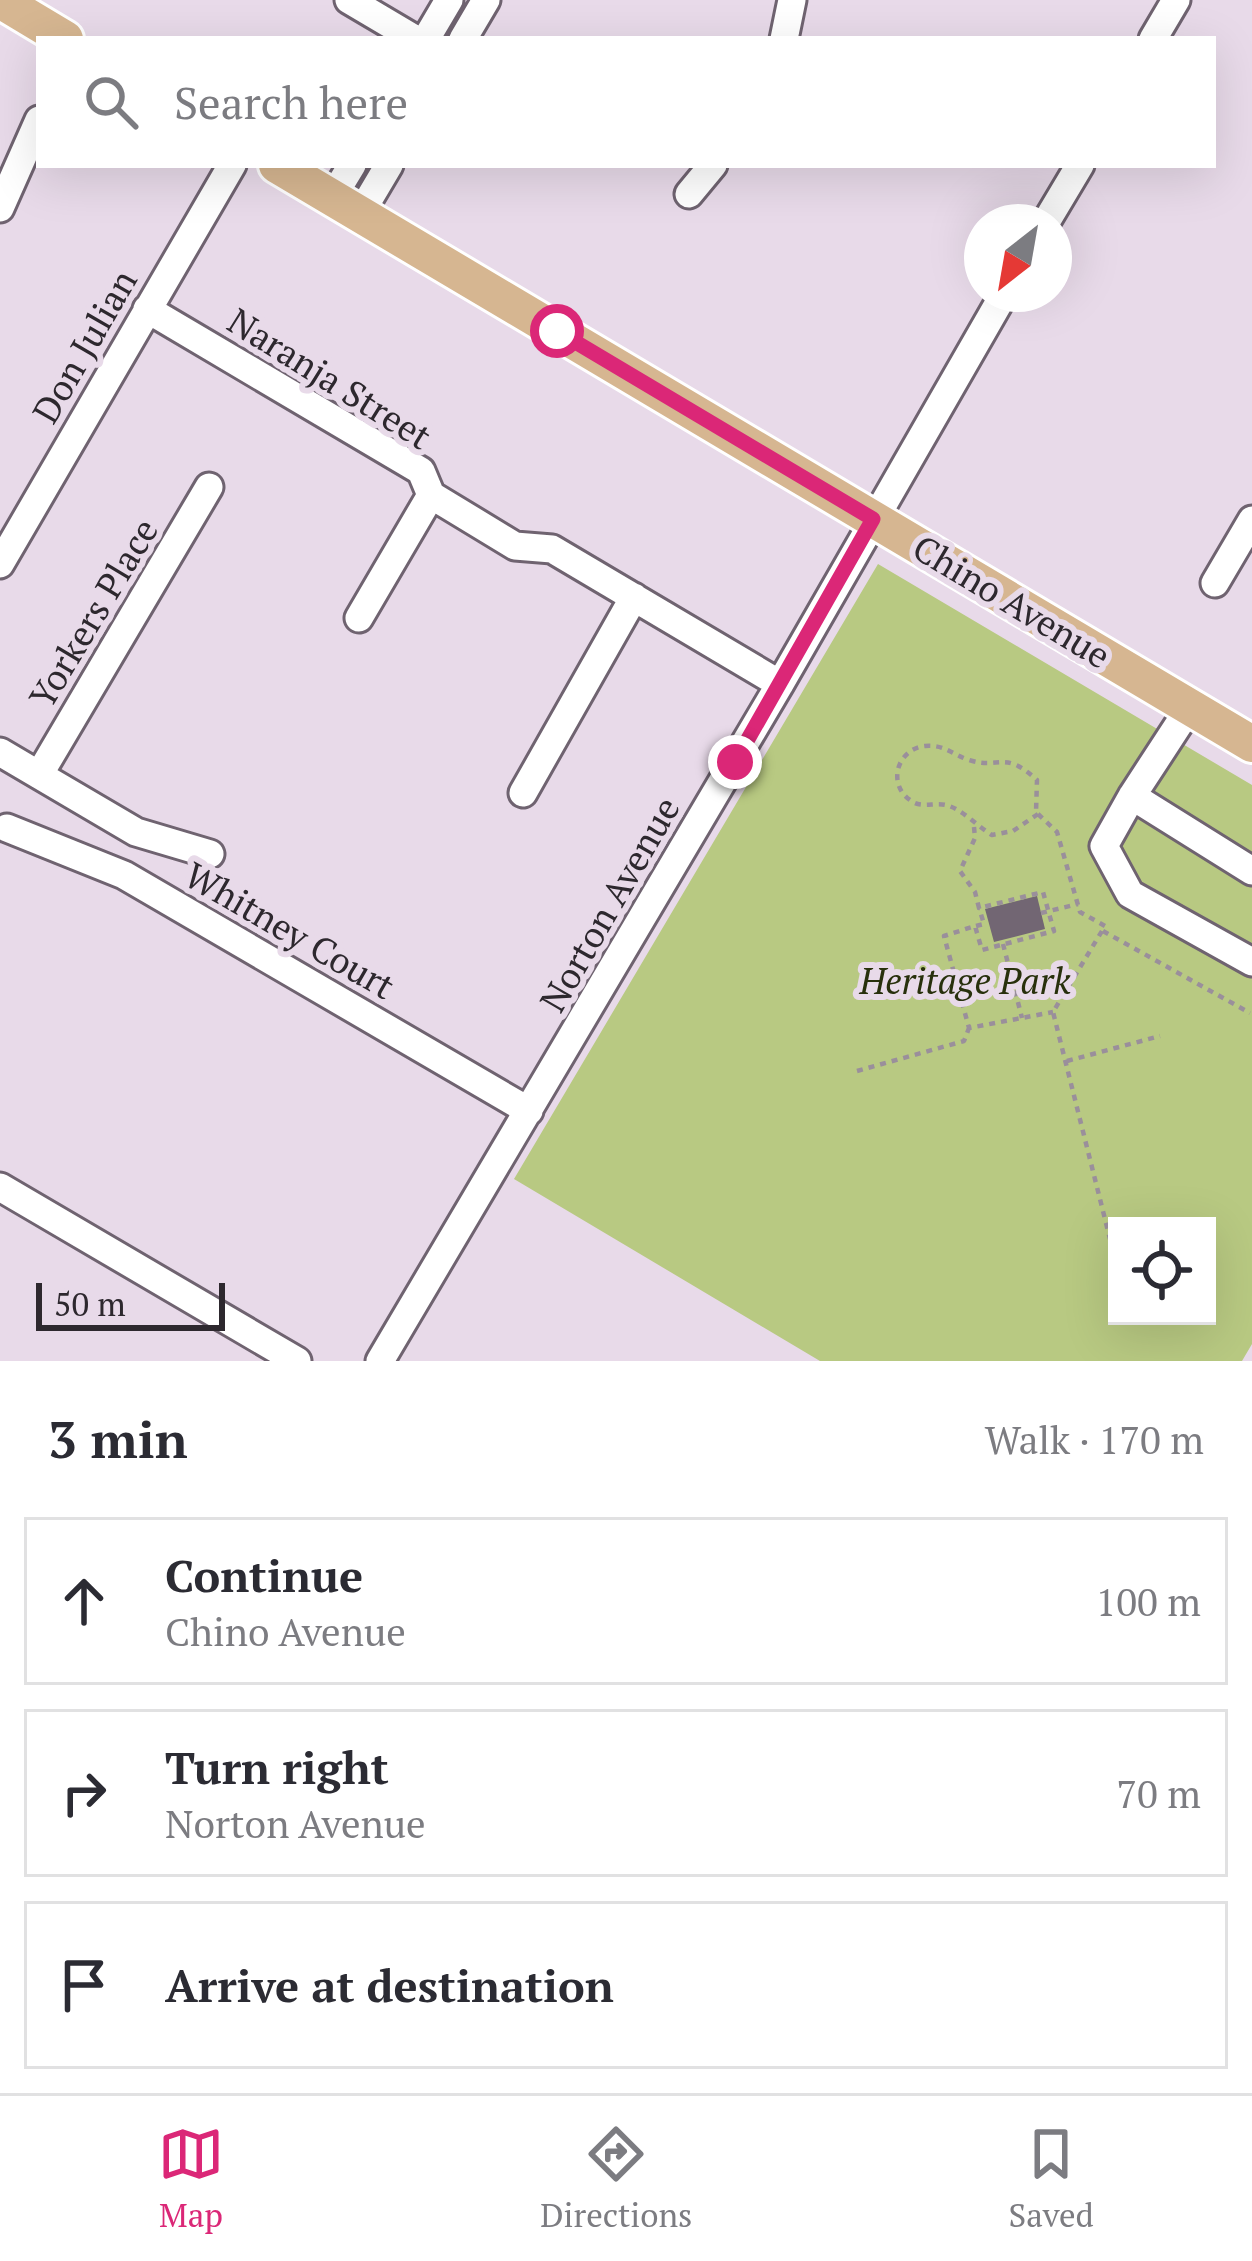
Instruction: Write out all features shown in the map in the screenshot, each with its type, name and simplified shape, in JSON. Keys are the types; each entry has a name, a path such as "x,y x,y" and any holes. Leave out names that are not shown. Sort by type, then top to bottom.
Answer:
{"main road":[{"path":"0,0 60,36"},
{"name":"Chino Avenue","path":"282,168 1252,744"}],"street":[{"path":"349,0 410,36"},
{"path":"428,36 448,0"},
{"path":"465,36 486,0"},
{"path":"785,36 792,0"},
{"path":"1156,36 1176,0"},
{"path":"0,208 36,127"},
{"name":"Don Julian","path":"0,564 230,168"},
{"path":"346,206 352,168"},
{"path":"346,206 386,168"},
{"path":"689,194 711,168"},
{"path":"1057,204 1078,168"},
{"name":"Naranja Street","path":"147,309 421,471 431,495 515,546 552,549 780,684"},
{"name":"Norton Avenue","path":"380,1361 994,312"},
{"name":"Yorkers Place","path":"39,775 208,488"},
{"path":"359,618 431,495"},
{"path":"1215,583 1252,520"},
{"path":"523,793 634,597"},
{"path":"1190,706 1103,846 1130,894 1252,962"},
{"path":"0,752 136,832 210,854"},
{"path":"1132,796 1252,872"},
{"name":"Whitney Court","path":"8,827 124,875 529,1111"},
{"path":"0,1187 297,1361"}],"path":[{"path":"1038,814 1013,831 992,835 957,809 939,803 922,806 907,799 896,778 898,765 908,752 923,746 946,748 971,762 999,759 1022,766 1037,780 1038,814 1058,832 1080,912 1105,926 1053,1012 1108,1231"},
{"path":"856,1071 964,1041 969,1028 944,936 984,924 975,892 960,871 975,838 974,824"},
{"path":"975,926 982,950 1054,931 1043,892 979,908"},
{"path":"1045,912 1078,904"},
{"path":"1102,931 1250,1013"},
{"path":"1003,944 1022,1018"},
{"path":"969,1028 1053,1012"},
{"path":"1065,1061 1160,1036"}],"green space":[{"name":"Heritage Park","path":"878,564 1252,785 1252,1344 1242,1361 820,1361 514,1179"}],"building":[{"path":"1037,896 1045,929 994,942 985,909"}],"route":[{"path":"557,331 873,519 735,762"}]}
